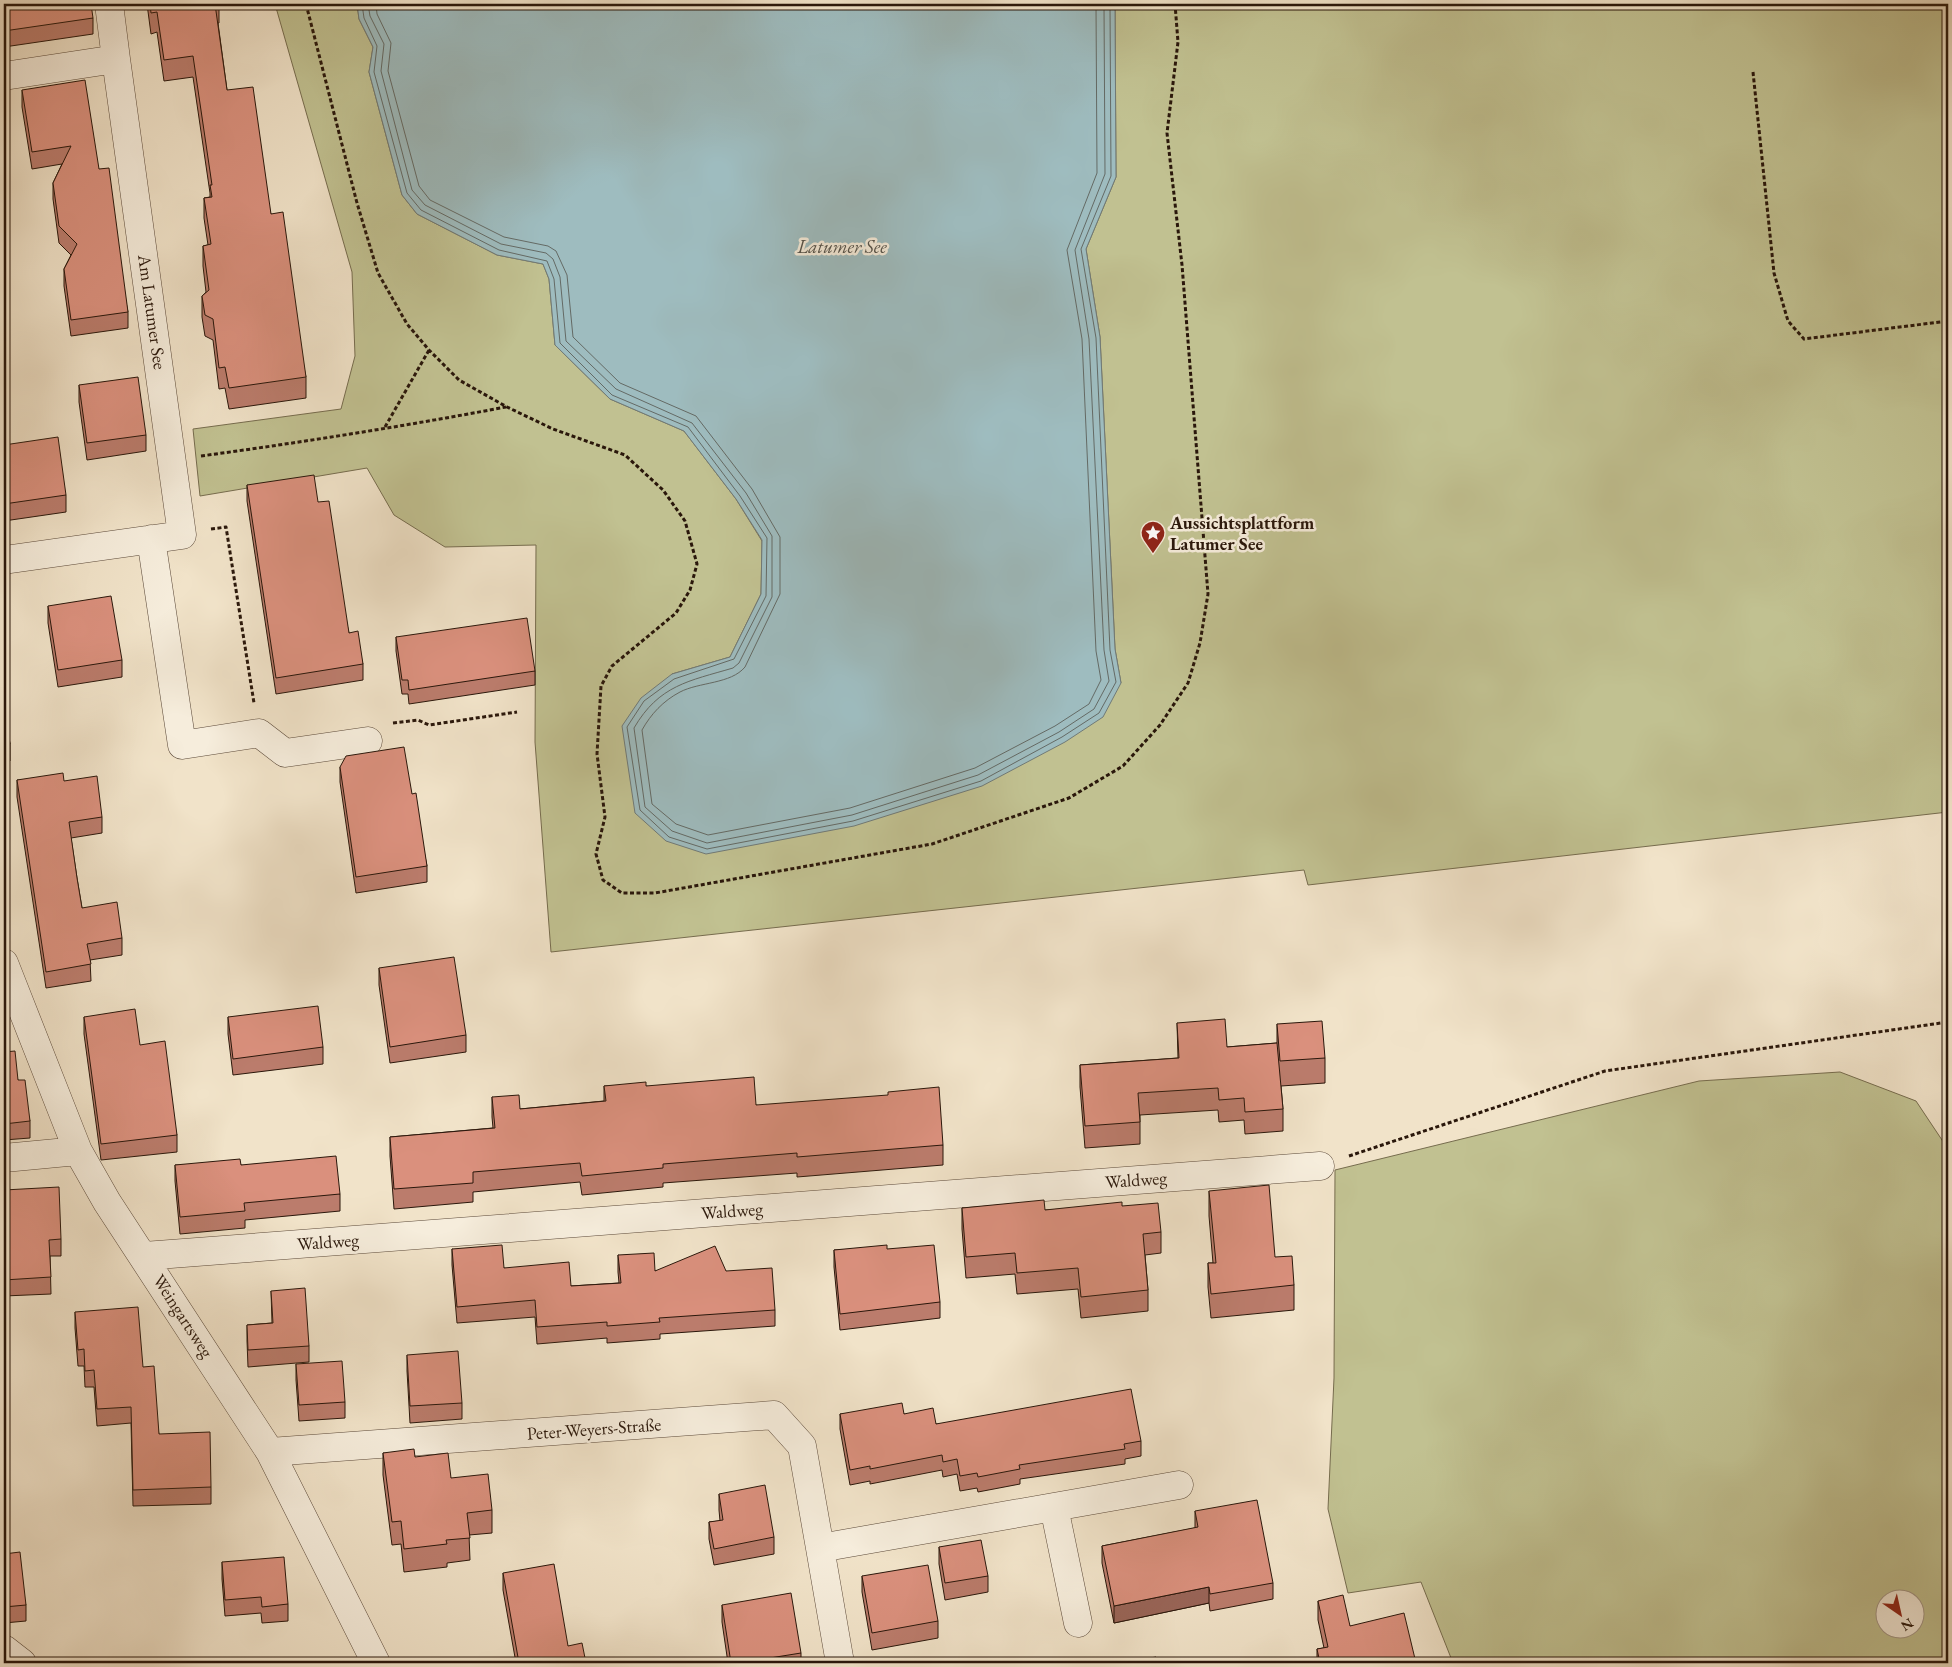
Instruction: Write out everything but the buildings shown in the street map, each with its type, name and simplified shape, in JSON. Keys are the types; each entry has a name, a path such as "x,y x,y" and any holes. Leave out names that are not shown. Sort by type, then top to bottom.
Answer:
{"street":[{"name":"Am Latumer See","path":"109,4 182,534"},
{"path":"4,76 116,59"},
{"path":"4,560 182,534"},
{"path":"152,539 182,745 259,733 285,752 368,741"},
{"name":"Weingartsweg","path":"4,963 78,1151 107,1202 144,1256 270,1452 376,1663"},
{"path":"4,1158 78,1151"},
{"name":"Waldweg","path":"144,1256 1320,1166"},
{"name":"Peter-Weyers-Straße","path":"270,1452 774,1416 802,1446 840,1663"},
{"path":"820,1548 1179,1485"},
{"path":"1054,1507 1078,1623"},
{"path":"4,1649 22,1663"}],"path":[{"path":"306,4 357,203 378,273 407,324 429,350 459,380 507,407 554,429 625,455 664,490 685,521 697,564 690,590 676,613 612,666 601,686 597,754 605,817 596,854 603,880 622,894 655,893 932,844 1069,798 1124,766 1160,725 1188,683 1200,643 1208,594 1182,265 1167,133 1178,42 1175,4"},
{"path":"1753,72 1774,274 1788,321 1804,339 1948,321"},
{"path":"385,427 429,350"},
{"path":"173,460 356,434 385,427 507,407"},
{"path":"182,534 226,527 259,733"},
{"path":"388,718 389,723 418,720 429,725 517,712"},
{"path":"1320,1166 1605,1071 1948,1022"}],"green space":[{"path":"275,4 357,4 359,19 373,47 369,72 402,195 417,214 497,255 543,264 549,279 555,345 610,399 684,431 736,499 762,541 761,594 730,657 672,674 1121,683 1115,649 1100,337 1086,249 1116,177 1115,4 1948,4 1948,812 1308,885 1304,870 551,952 535,742 536,545 445,547 394,515 367,468 200,496 193,429 341,409 355,356 352,272"},
{"path":"1840,1072 1916,1101 1948,1149 1948,1663 1453,1663 1421,1582 1348,1593 1328,1509 1334,1378 1335,1170 1699,1081"}],"water":[{"name":"Latumer See","path":"357,4 1115,4 1116,177 1086,249 1100,337 1115,649 1121,683 1103,717 1065,742 982,786 854,826 706,854 666,841 635,813 622,726 641,698 672,674 730,657 761,594 762,540 736,499 684,431 610,399 555,345 549,279 543,264 497,255 417,214 402,195 369,72 373,47 359,19"}],"place":[{"name":"Aussichtsplattform Latumer See","path":"1153,554"}]}
